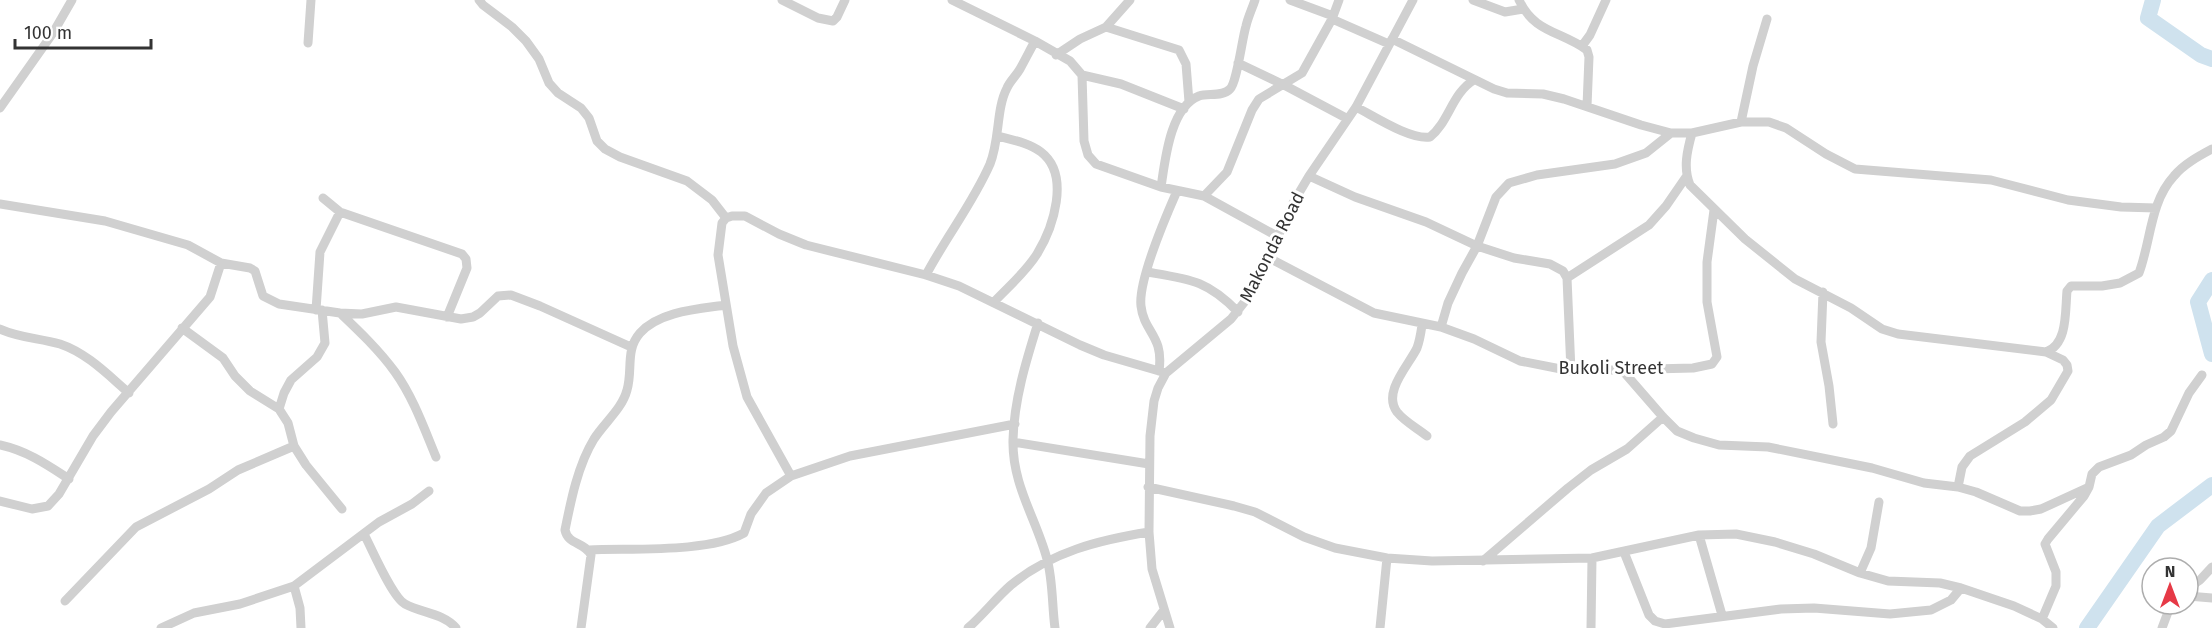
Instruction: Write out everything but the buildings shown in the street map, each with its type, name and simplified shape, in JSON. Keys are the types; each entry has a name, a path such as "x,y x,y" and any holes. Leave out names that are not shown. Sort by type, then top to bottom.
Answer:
{"street":[{"path":"0,108 53,33 72,0"},
{"path":"308,43 311,0"},
{"path":"479,0 526,41 539,59 549,83 558,93 585,113 597,141 605,149 687,181 712,200 726,218"},
{"path":"782,0 818,18 832,21 837,17 845,0"},
{"path":"952,0 1070,61 1082,75 1121,84 1187,105"},
{"path":"1056,55 1080,39 1106,27 1130,0"},
{"path":"1161,187 1170,136 1187,105 1200,96 1230,90 1246,25 1255,0"},
{"path":"1290,0 1507,93 1543,94 1671,133 1692,133 1741,122 1770,122 1786,128 1826,154 1855,169 1991,180 2068,200 2121,207 2156,208"},
{"path":"1204,196 1227,172 1252,110 1259,99 1302,73 1333,17 1339,0"},
{"name":"Makonda Road","path":"1170,628 1152,569 1149,532 1148,487 1154,401 1163,372 1238,312 1254,290 1277,236 1309,176 1356,106 1413,0"},
{"path":"1473,0 1505,12 1521,5 1533,22 1587,50 1589,57 1587,106"},
{"path":"1582,46 1606,0"},
{"path":"1741,122 1753,66 1767,19"},
{"path":"1106,27 1179,50 1186,64 1187,105"},
{"path":"926,275 940,247 972,200 991,162 1006,88 1035,41"},
{"path":"1238,63 1347,119"},
{"path":"1082,75 1084,141 1088,155 1096,164 1161,187 1204,196 1277,236"},
{"path":"1356,106 1401,130 1425,138 1430,137 1460,92 1474,80"},
{"path":"1440,327 1448,303 1477,246 1496,197 1509,183 1537,175 1615,164 1646,153 1671,133"},
{"path":"1692,133 1686,155 1686,177 1690,185 1745,239 1795,279 1851,308 1882,329 1898,334 2046,352 2067,364 2068,371 2051,400 2025,422 1970,456 1962,467 1958,487"},
{"path":"994,302 1036,255 1045,238 1057,201 1057,180 1051,162 1041,152 1024,142 998,136"},
{"path":"2046,352 2054,349 2062,337 2067,291 2071,286 2102,286 2120,283 2139,273 2162,192 2174,176 2193,160 2212,149"},
{"path":"1309,176 1381,207 1426,222 1477,246 1514,258 1550,264 1563,271 1567,278 1571,371"},
{"path":"1567,278 1649,225 1666,206 1686,177"},
{"path":"791,476 747,397 734,346 718,255 722,223 726,218 746,216 779,234 806,245 926,275 959,286 1096,352 1163,372 1158,342 1141,308 1141,296 1147,272 1176,191"},
{"path":"323,198 340,212 462,254 466,259 467,268 447,317"},
{"path":"0,204 115,223 188,245 221,263 250,268 255,272 260,291 268,300 296,307 362,314 396,307 461,319 473,317 498,296 511,295 631,347"},
{"name":"Bukoli Street","path":"1269,258 1374,313 1440,327 1474,339 1520,361 1571,371 1693,368 1712,364 1717,357 1707,302 1707,262 1714,210"},
{"path":"279,409 291,380 317,357 325,343 319,310 320,252 340,212"},
{"path":"0,501 32,510 48,506 59,495 93,436 111,412 210,297 221,263"},
{"path":"1147,272 1186,279 1209,287 1238,312"},
{"path":"1823,292 1821,342 1833,424"},
{"path":"726,305 692,310 652,323 640,333 631,347 627,390 621,403 586,455 568,518 566,536 570,541 589,550 689,546 730,541 744,533 751,514 766,493 791,476 849,456 1015,424"},
{"path":"340,313 367,339 395,372 411,399 436,457"},
{"path":"1038,323 1022,377 1013,442 1016,473 1022,497 1048,561 1055,628"},
{"path":"1422,324 1416,348 1398,382 1393,401 1396,410 1406,421 1427,436"},
{"path":"182,328 223,358 235,376 250,391 279,409 288,423 294,446 306,465 342,509"},
{"path":"0,329 15,336 62,345 96,364 129,393"},
{"path":"1623,370 1663,417 1677,430 1694,438 1710,442 1768,447 1872,468 1904,479 1958,487 1976,492 2020,511 2030,512 2089,487"},
{"path":"2042,619 2056,586 2056,572 2045,544 2089,487 2092,474 2099,467 2131,455 2146,444 2164,437 2202,375"},
{"path":"1483,561 1568,488 1591,470 1627,449 1663,417"},
{"path":"1013,442 1149,464"},
{"path":"0,445 21,450 42,460 69,479"},
{"path":"65,601 136,527 209,489 238,470 294,446"},
{"path":"1148,487 1255,512 1304,537 1335,548 1387,558 1432,561 1592,558 1699,535 1736,534 1775,542 1888,581 1940,584 1961,588 2014,606 2042,619 2053,628"},
{"path":"161,628 194,613 240,604 294,586 379,522 412,504 429,491"},
{"path":"1860,573 1870,548 1879,502"},
{"path":"968,628 1011,586 1048,561 1110,538 1149,532"},
{"path":"364,534 394,593 402,603 444,618 456,628"},
{"path":"1699,535 1717,616 1713,628"},
{"path":"581,628 591,564 589,550"},
{"path":"1624,552 1649,615 1655,621 1665,624 1781,609 1814,608 1890,614 1931,610 1951,600 1961,588"},
{"path":"1380,628 1387,558"},
{"path":"1591,628 1592,558"},
{"path":"2200,578 2212,567"},
{"path":"294,586 300,608 301,628"},
{"path":"1150,628 1164,610"}],"waterway":[{"path":"2153,0 2148,18 2201,55 2212,59"},
{"path":"2212,280 2198,302 2212,354"},
{"path":"2087,628 2158,526 2212,485"}]}
